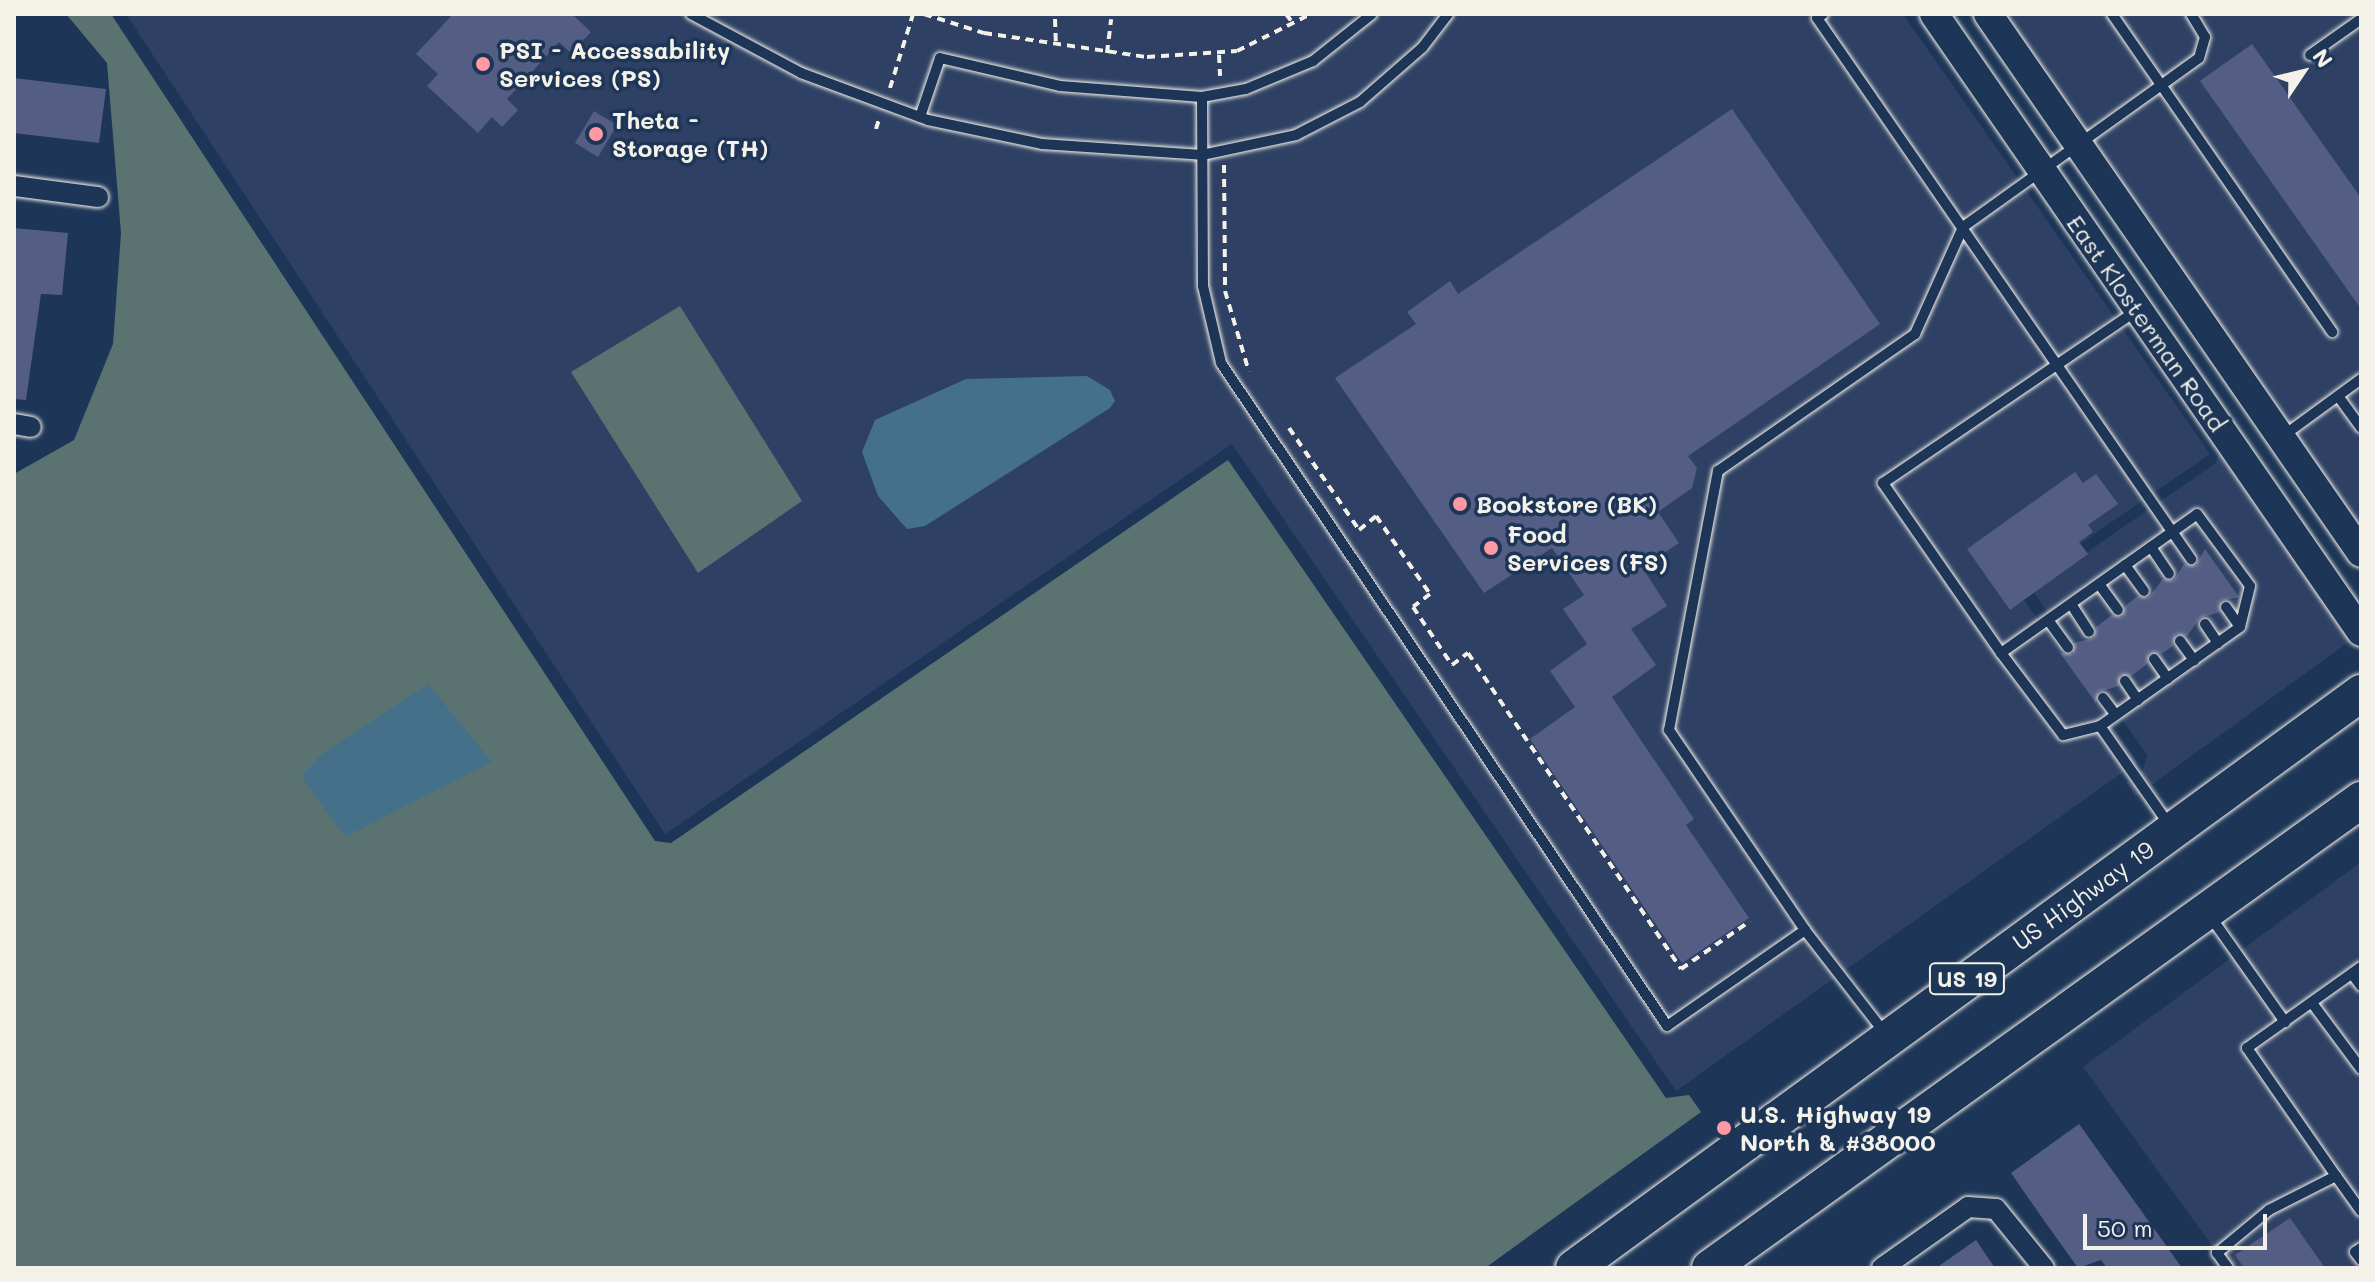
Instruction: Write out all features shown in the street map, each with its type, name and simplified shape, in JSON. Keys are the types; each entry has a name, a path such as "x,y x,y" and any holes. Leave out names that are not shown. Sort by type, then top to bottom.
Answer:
{"highway":[{"name":"US Highway 19","path":"1574,1268 2361,693"},
{"path":"1710,1268 2361,800"},
{"path":"1600,1268 1618,1236"}],"main road":[{"name":"East Klosterman Road","path":"1934,14 2361,632"},
{"name":"East Klosterman Road","path":"1988,14 2361,553"}],"street":[{"path":"14,186 98,197"},
{"path":"1882,1268 1968,1207 1996,1209 2044,1268"}],"lane":[{"path":"691,14 801,73 920,117 1042,144 1202,155 1296,135 1360,102 1422,48 1448,14"},
{"path":"920,117 940,58 1060,86 1202,97 1313,61 1372,14"},
{"path":"1823,14 1817,18 2191,559"},
{"path":"2112,14 2332,332"},
{"path":"1887,1037 1805,930 1669,730 1718,471 1915,334 1963,227 2040,168 2199,58 2205,47 2191,14"},
{"path":"2310,55 2361,19"},
{"path":"1202,97 1203,286 1221,363 1667,1026 1805,930"},
{"path":"2001,653 2197,514 2250,586 2240,627 2100,726 2063,735 2001,653 1883,483 2138,310"},
{"path":"2282,438 2361,379"},
{"path":"2338,396 2361,428"},
{"path":"2151,547 2169,574"},
{"path":"2125,565 2144,591"},
{"path":"2099,584 2118,610"},
{"path":"2071,604 2089,632"},
{"path":"2226,607 2240,627"},
{"path":"2048,620 2068,648"},
{"path":"2205,624 2218,643"},
{"path":"2180,641 2194,660"},
{"path":"2154,659 2168,679"},
{"path":"2125,681 2138,700"},
{"path":"2103,698 2116,715"},
{"path":"2100,726 2173,830"},
{"path":"2206,911 2285,1022"},
{"path":"2361,986 2356,970 2247,1048 2361,1211"},
{"path":"2312,1003 2361,1069"},
{"path":"2228,1268 2217,1253 2269,1210 2336,1176"},
{"path":"2361,1248 2355,1252 2361,1260"}],"path":[{"path":"876,129 913,14"},
{"path":"924,14 1056,47 1107,53 1219,55 1268,40 1311,14"},
{"path":"1286,14 1292,22"},
{"path":"1055,19 1056,47"},
{"path":"1107,53 1111,19"},
{"path":"1219,55 1221,93"},
{"path":"1223,152 1225,291 1257,383"},
{"path":"1282,420 1359,530 1376,516 1430,594 1413,607 1452,665 1468,653 1681,969 1750,921"}],"shaded area":[{"path":"126,14 1903,14 2210,454 2016,588 2137,762 1676,1091 1232,444 665,834"},
{"path":"2005,14 2361,14 2361,528"},
{"path":"1087,376 1110,390 1115,401 1110,408 925,526 907,529 878,496 862,452 875,420 966,379"},
{"path":"2219,453 2350,641 2136,796 2126,783 2143,771 2147,755 2032,590 2216,463"},
{"path":"428,684 492,762 345,837 301,776 323,753"},
{"path":"2361,862 2361,1268 2228,1268 2083,1067"}],"green space":[{"path":"66,14 111,14 655,841 671,843 1228,460 1666,1098 1689,1095 1701,1112 1485,1268 14,1268 14,474 74,440 113,344 121,233 107,63"},
{"path":"680,306 802,501 698,573 571,372"}],"building":[{"name":"PSI - Accessability Services (PS)","path":"453,14 572,14 591,32 571,53 559,42 507,99 518,110 502,127 492,117 478,133 427,86 438,74 416,54"},
{"path":"2252,44 2361,198 2361,309 2200,81"},
{"path":"14,78 106,89 99,143 14,133"},
{"path":"1732,109 1880,324 1688,456 1697,468 1692,488 1658,512 1679,543 1642,567 1667,606 1631,629 1656,665 1612,697 1694,819 1686,825 1749,918 1682,963 1530,739 1575,707 1550,671 1587,644 1563,609 1584,595 1552,548 1484,593 1335,378 1416,324 1407,312 1450,281 1458,294"},
{"name":"Theta - Storage (TH)","path":"594,111 617,125 598,157 575,143"},
{"path":"14,228 68,233 62,295 41,294 26,400 14,399"},
{"path":"2075,472 2083,483 2096,474 2118,504 2088,525 2093,532 2079,542 2088,554 2010,610 1967,549"},
{"path":"2205,549 2239,597 2221,601 2220,612 2200,618 2187,636 2176,634 2173,646 2161,654 2149,653 2147,664 2131,676 2120,675 2119,686 2098,692 2096,703 2060,653 2073,654 2074,643 2094,638 2096,627 2112,615 2122,617 2125,606 2138,596 2148,598 2163,579 2174,580 2184,564 2196,565"},
{"path":"2079,1124 2182,1268 2107,1268 2101,1260 2078,1268 2045,1222 2011,1173"},
{"path":"2290,1218 2325,1268 2244,1268 2235,1255"},
{"path":"1976,1240 1995,1268 1936,1268"}],"place":[{"name":"PSI - Accessability Services (PS)","path":"483,64"},
{"name":"Theta - Storage (TH)","path":"596,134"},
{"name":"Bookstore (BK)","path":"1460,504"},
{"name":"Food Services (FS)","path":"1491,548"},
{"name":"U.S. Highway 19 North & #38000","path":"1724,1128"}]}
